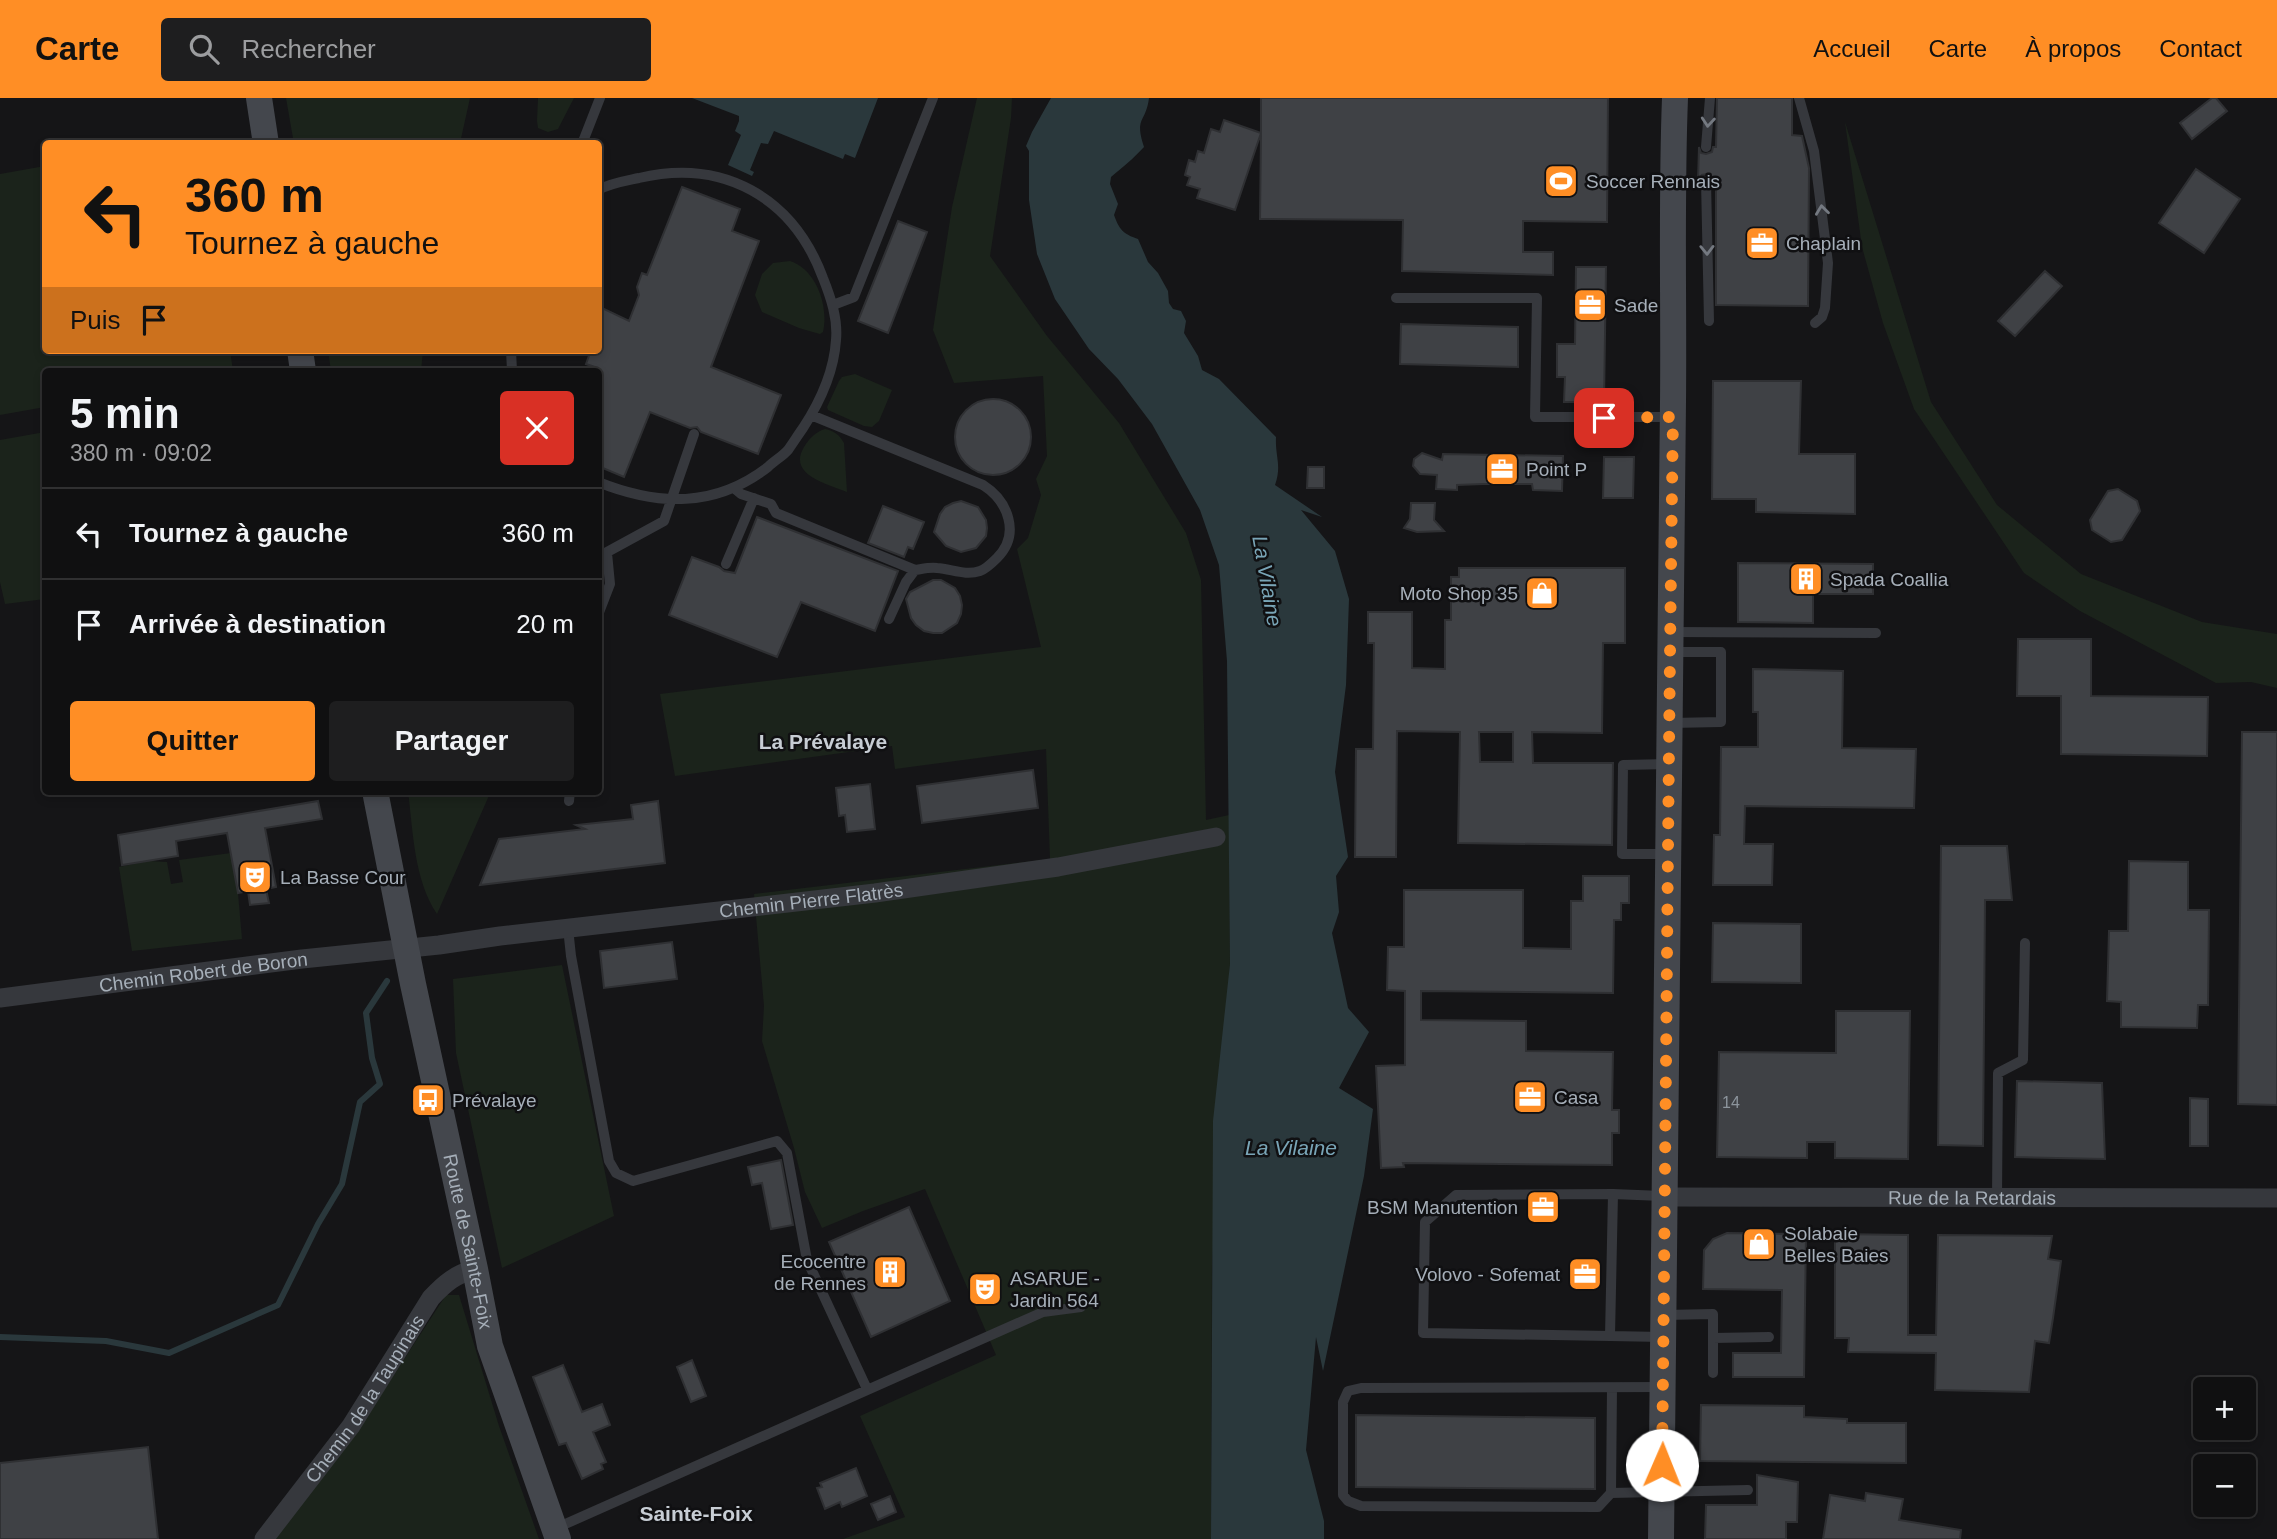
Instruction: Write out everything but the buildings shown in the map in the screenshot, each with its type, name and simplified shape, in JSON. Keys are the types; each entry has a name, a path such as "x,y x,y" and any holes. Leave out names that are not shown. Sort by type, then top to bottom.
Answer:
{"street":[{"path":"259,98 265,140"},
{"path":"1661,1539 1675,98"},
{"name":"Route de Sainte-Foix","path":"376,795 490,1346 556,1534"},
{"name":"Chemin Pierre Flatrès","path":"406,948 901,889 1058,867 1216,837"},
{"name":"Chemin Robert de Boron","path":"0,998 406,948"},
{"name":"Rue de la Retardais","path":"1666,1196 2277,1198"},
{"name":"Chemin de la Taupinais","path":"264,1539 351,1426 431,1298 459,1273 475,1269"}],"lane":[{"path":"584,140 600,98"},
{"path":"834,305 854,298 933,98"},
{"path":"1706,147 1710,98"},
{"path":"1799,98 1814,151 1828,263 1825,308 1822,317 1815,323"},
{"path":"602,188 661,172 701,173 729,178 754,191 779,210 804,239 820,268 834,305 837,339 826,384 811,415 786,452 735,489 688,500 626,493 602,484"},
{"path":"1706,181 1709,321"},
{"path":"1396,298 1537,298 1535,417 1673,417"},
{"path":"735,489 741,494 771,504 776,513 915,570 934,567 969,573 982,570 1002,553 1010,526 1007,511 992,491 811,415"},
{"path":"602,605 610,584 603,555 664,521 694,434"},
{"path":"726,564 754,498"},
{"path":"889,619 905,582 915,570"},
{"path":"1670,642 1876,633"},
{"path":"1670,642 1721,652 1721,722 1670,723"},
{"path":"1668,854 1622,854 1622,816 1623,765 1669,764"},
{"path":"568,928 570,956 610,1161 616,1173 633,1181 777,1141 787,1153 807,1260 867,1389"},
{"path":"1997,1197 1998,1073 2023,1060 2025,943"},
{"path":"1609,1336 1613,1194"},
{"path":"1666,1196 1456,1195 1425,1222 1423,1333 1609,1336 1713,1314 1713,1373"},
{"name":"Route de Sainte-Foix","path":"556,1534 867,1389 1043,1312 1081,1307"},
{"path":"1713,1338 1769,1337"},
{"path":"1612,1388 1611,1493 1598,1507 1361,1506 1348,1501 1343,1495 1343,1402 1348,1391 1361,1388 1663,1387"},
{"path":"1611,1493 1748,1490"}],"shaded area":[{"path":"286,98 470,98 461,140 293,140"},
{"path":"538,98 574,98 558,129 548,132 538,128"},
{"path":"977,98 1012,98 990,256 1047,336 1119,423 1186,533 1201,580 1206,820 1229,815 1230,964 1212,1264 1211,1539 843,1539 905,1517 860,1416 996,1355 925,1189 822,1228 805,1192 762,1041 764,1006 754,894 1050,859 1046,749 895,769 892,746 675,776 660,694 1041,647 1017,549 1028,538 1041,495 1036,479 1047,456 1043,376 954,383 933,330 952,207"},
{"path":"1845,122 1931,402 1997,505 2081,574 2202,622 2277,634 2277,688 2251,682 2216,683 2080,611 2024,573 1914,409 1883,323 1862,247"},
{"path":"42,167 42,354 231,354 233,368 42,368 42,408 0,415 0,174"},
{"path":"790,261 807,272 818,290 824,311 823,332 820,334 762,312 755,295 762,274 773,263"},
{"path":"329,354 423,354 421,368 331,368"},
{"path":"855,374 892,390 879,421 872,427 828,410 827,407 842,377"},
{"path":"825,429 836,433 844,443 847,492 812,477 801,465 800,457 806,444 815,434"},
{"path":"42,433 42,599 5,604 0,582 0,440"},
{"path":"408,795 489,795 437,914 423,886 413,839"},
{"name":"La Basse Cour","path":"231,853 242,939 132,951 119,867 149,861 167,862 171,884 183,882 179,860"},
{"path":"562,965 614,1216 502,1268 456,1053 453,979"},
{"path":"446,1295 459,1295 499,1426 539,1539 274,1539 363,1422"}],"water":[{"path":"692,98 878,98 855,158 845,154 843,159 774,131 768,144 761,143 750,170 754,172 752,176 728,165 741,135 735,131 739,116"},
{"name":"La Vilaine","path":"1051,98 1149,98 1140,125 1144,147 1111,177 1110,184 1118,204 1114,215 1125,233 1138,239 1148,262 1168,291 1169,303 1173,309 1181,311 1186,321 1184,333 1198,356 1202,370 1219,379 1276,437 1278,466 1275,485 1322,517 1301,510 1335,551 1349,599 1346,685 1335,772 1348,857 1336,876 1339,912 1332,933 1348,1008 1369,1032 1339,1088 1373,1109 1364,1176 1323,1371 1316,1337 1306,1450 1324,1521 1324,1539 1211,1539 1213,1121 1230,964 1227,661 1219,565 1200,510 1152,424 1118,379 1089,349 1055,299 1037,254 1029,200 1029,151 1026,146"}],"waterway":[{"path":"0,1337 106,1341 169,1353 278,1305 318,1224 342,1184 360,1102 380,1084 372,1058 366,1013 387,981"}],"place":[{"name":"Soccer Rennais","path":"1561,181"},
{"name":"Chaplain","path":"1762,243"},
{"name":"Sade","path":"1590,305"},
{"name":"Point P","path":"1502,469"},
{"name":"Spada Coallia","path":"1806,579"},
{"name":"Moto Shop 35","path":"1542,593"},
{"name":"La Basse Cour","path":"255,877"},
{"name":"Casa","path":"1530,1097"},
{"name":"Prévalaye","path":"428,1100"},
{"name":"BSM Manutention","path":"1543,1207"},
{"name":"Solabaie Belles Baies","path":"1759,1244"},
{"name":"Ecocentre de Rennes","path":"890,1272"},
{"name":"Volovo - Sofemat","path":"1585,1274"},
{"name":"ASARUE - Jardin 564","path":"985,1289"}],"district":[{"name":"La Prévalaye","path":"823,742"},
{"name":"Sainte-Foix","path":"696,1514"}],"route":[{"path":"1604,418 1673,417 1662,1465"}]}
